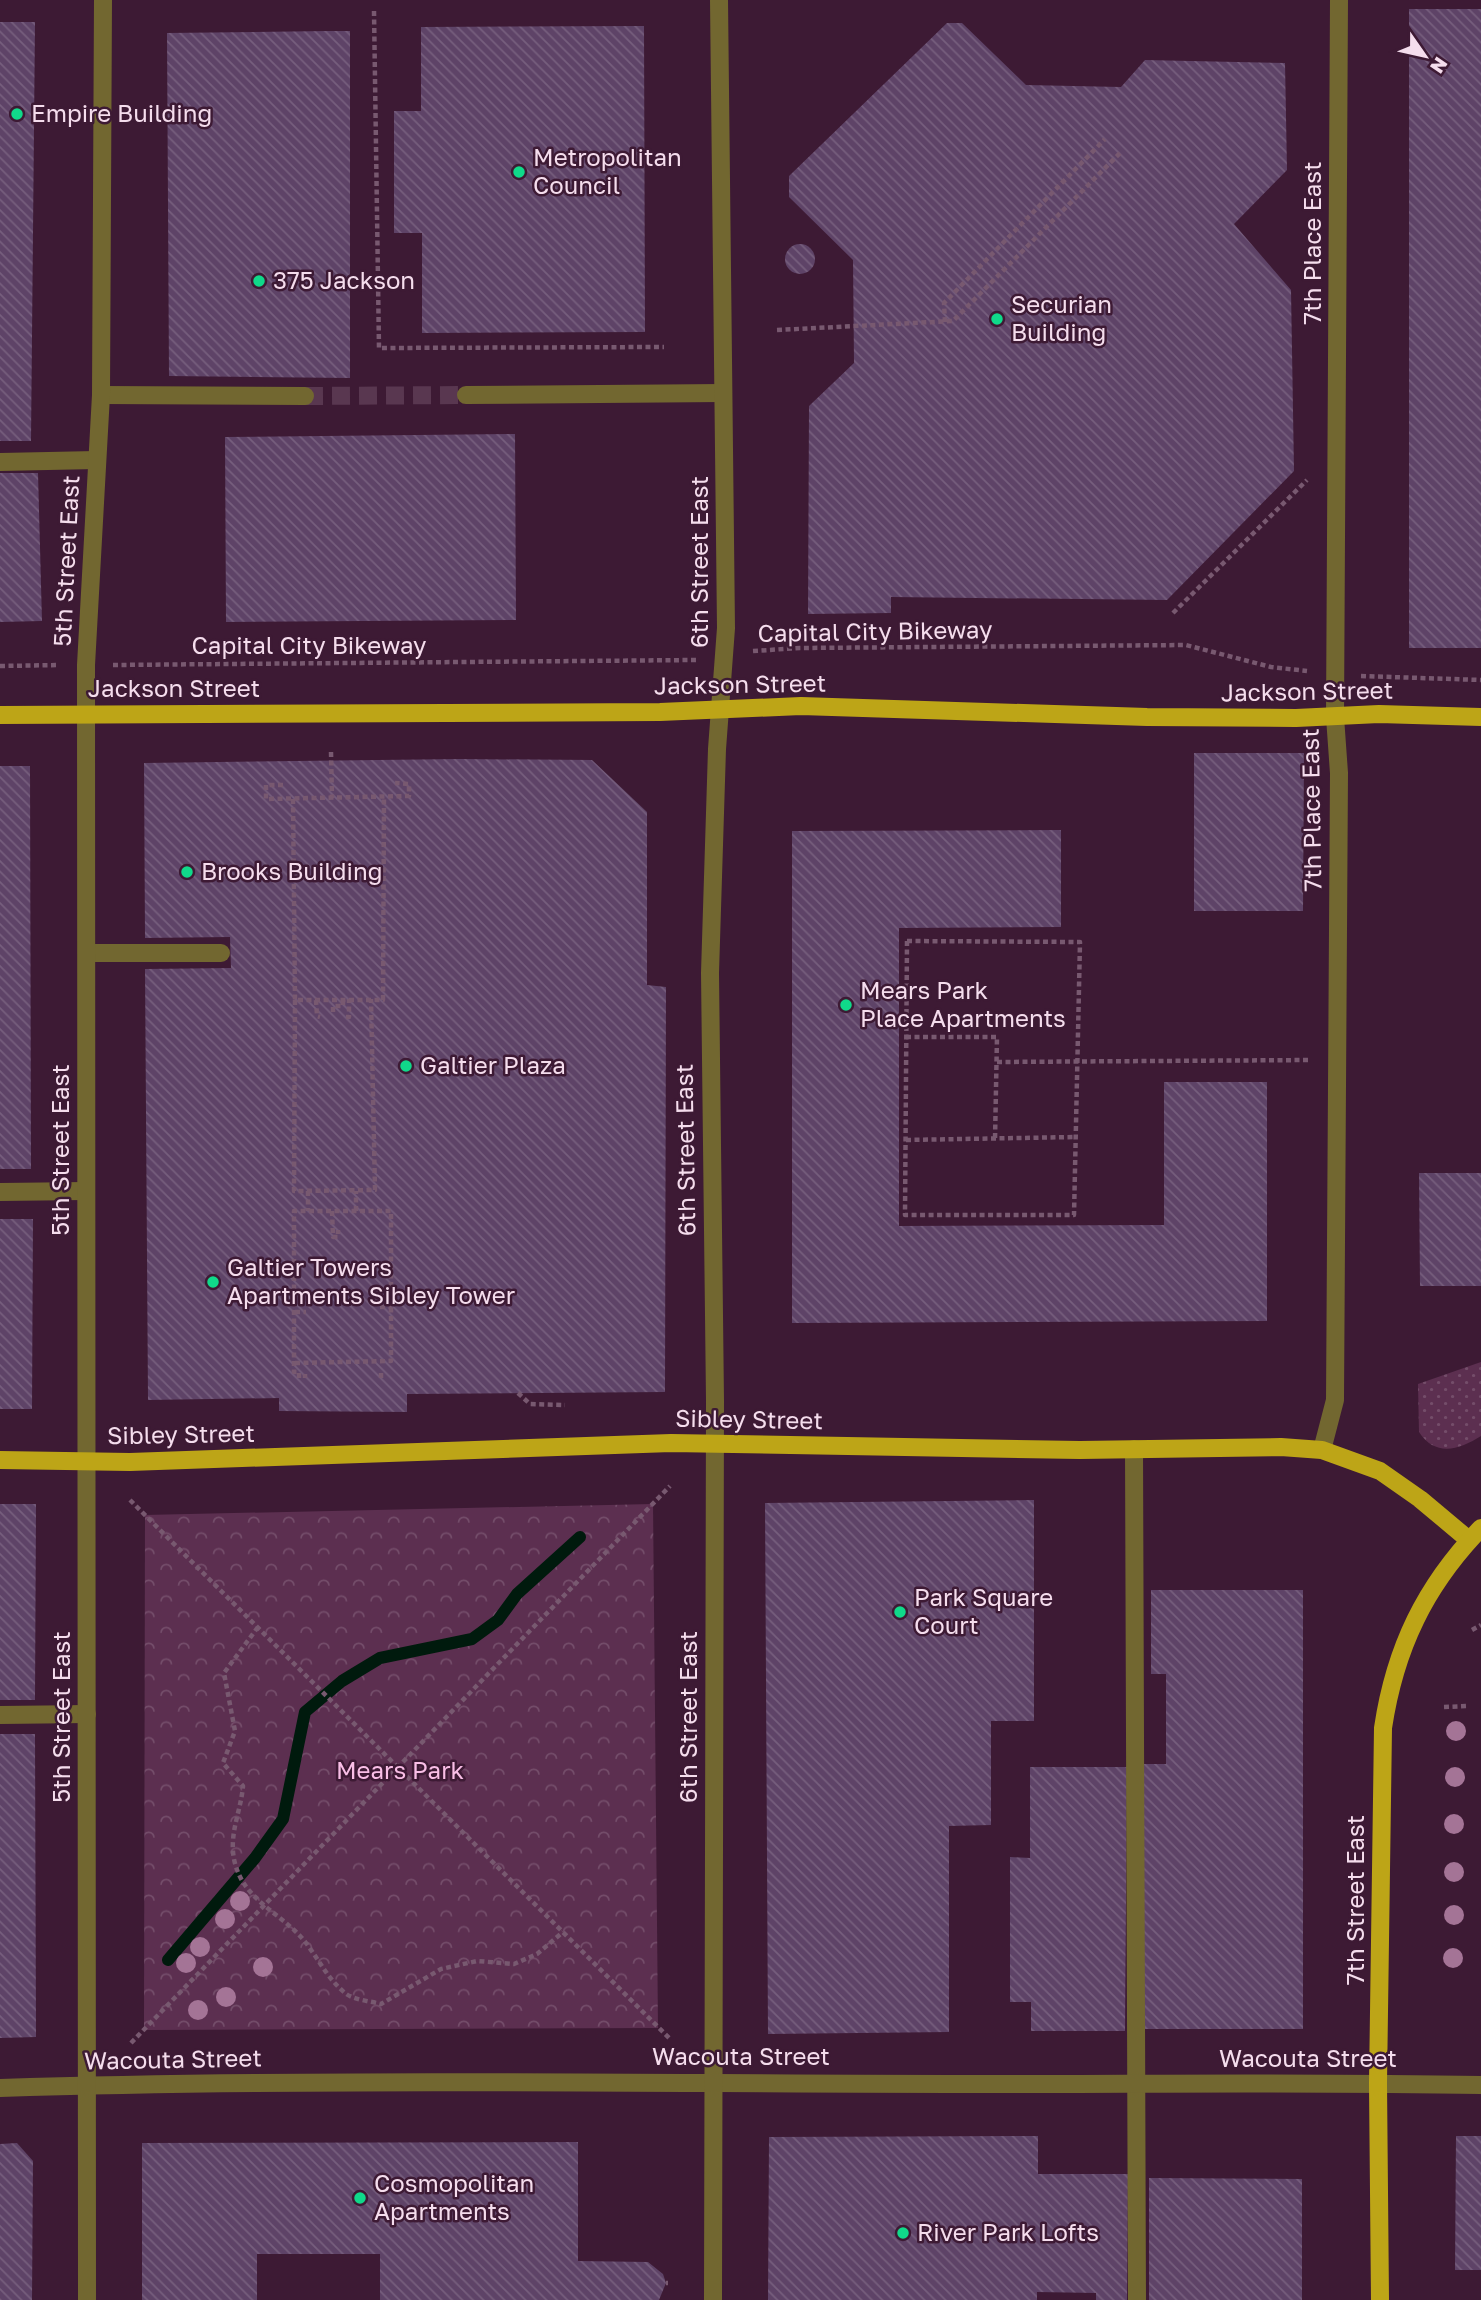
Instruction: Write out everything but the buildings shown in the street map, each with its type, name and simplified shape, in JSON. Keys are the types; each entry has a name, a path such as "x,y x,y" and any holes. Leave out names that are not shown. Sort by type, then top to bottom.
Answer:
{"main road":[{"name":"Jackson Street","path":"0,715 646,712 801,706 1147,717 1335,717 1379,714 1481,717"},
{"name":"Sibley Street","path":"0,1460 87,1461 657,1444 1134,1449 1280,1447 1322,1450 1363,1463 1391,1477 1475,1534"},
{"name":"7th Street East","path":"1380,2300 1378,2083 1381,1755 1387,1706 1399,1661 1425,1599 1475,1534"}],"street":[{"name":"5th Street East","path":"87,2300 86,665 101,394 103,0"},
{"name":"6th Street East","path":"713,2300 715,1445 710,1014 725,656 719,0"},
{"name":"7th Place East","path":"1322,1450 1335,1400 1339,773 1335,717 1339,0"},
{"path":"466,395 723,393"},
{"path":"101,394 305,396"},
{"path":"0,461 96,460"},
{"path":"87,953 221,953"},
{"path":"0,1192 85,1191"},
{"path":"1134,1449 1137,2300"},
{"path":"0,1714 87,1714"},
{"name":"Wacouta Street","path":"0,2088 87,2085 713,2081 1481,2085"}],"path":[{"path":"374,11 379,348 664,347"},
{"path":"945,321 944,303 1045,197 1105,139"},
{"path":"777,330 953,321 1120,153"},
{"path":"1173,613 1312,474"},
{"name":"Capital City Bikeway","path":"140,665 659,662 800,648 1186,645 1271,667 1481,680"},
{"path":"0,666 23,666"},
{"path":"331,752 332,798"},
{"path":"284,785 266,785 266,799 409,796 409,783 395,783"},
{"path":"295,1000 383,1000 384,797"},
{"path":"293,799 295,1191 375,1190 371,999"},
{"path":"907,941 1080,942 1074,1215 905,1215 906,1037 907,941"},
{"path":"346,999 349,1017 346,1017 346,1012"},
{"path":"333,1012 333,1006 343,1006 346,999"},
{"path":"316,1000 317,1016 320,1017 320,1012"},
{"path":"906,1037 997,1037 995,1140"},
{"path":"997,1062 1311,1060"},
{"path":"906,1140 1075,1137"},
{"path":"308,1191 308,1211"},
{"path":"356,1191 356,1211"},
{"path":"295,1363 391,1361 391,1211 294,1211 294,1372 299,1372 303,1377"},
{"path":"332,1211 333,1237 338,1237 338,1230"},
{"path":"380,1307 392,1307"},
{"path":"295,1312 306,1312"},
{"path":"518,1393 530,1404 565,1405"},
{"path":"131,2043 670,1486"},
{"path":"130,1500 668,2038"},
{"path":"1472,1630 1481,1625"},
{"path":"258,1627 224,1673 236,1731 223,1763 243,1786 241,1810 232,1835 234,1862 248,1890 262,1907 285,1921 305,1941 326,1973 347,1996 381,2004 441,1969 477,1961 514,1964 537,1954 563,1932"},
{"path":"1444,1707 1469,1706"}],"green space":[{"path":"1481,1362 1481,1436 1465,1445 1448,1449 1433,1445 1419,1432 1418,1384"},
{"name":"Mears Park","path":"653,1504 658,2028 144,2030 145,1515"}],"waterway":[{"path":"168,1960 255,1858 283,1819 305,1712 342,1681 380,1658 472,1639 498,1620 517,1594 580,1537"}],"tunnel":[{"path":"305,396 466,395"}],"place":[{"name":"Empire Building","path":"17,114"},
{"name":"Metropolitan Council","path":"519,172"},
{"name":"375 Jackson","path":"259,281"},
{"name":"Securian Building","path":"997,319"},
{"name":"Brooks Building","path":"187,872"},
{"name":"Mears Park Place Apartments","path":"846,1005"},
{"name":"Galtier Plaza","path":"406,1066"},
{"name":"Galtier Towers Apartments Sibley Tower","path":"213,1282"},
{"name":"Park Square Court","path":"900,1612"},
{"name":"Cosmopolitan Apartments","path":"360,2198"},
{"name":"River Park Lofts","path":"903,2233"}]}
